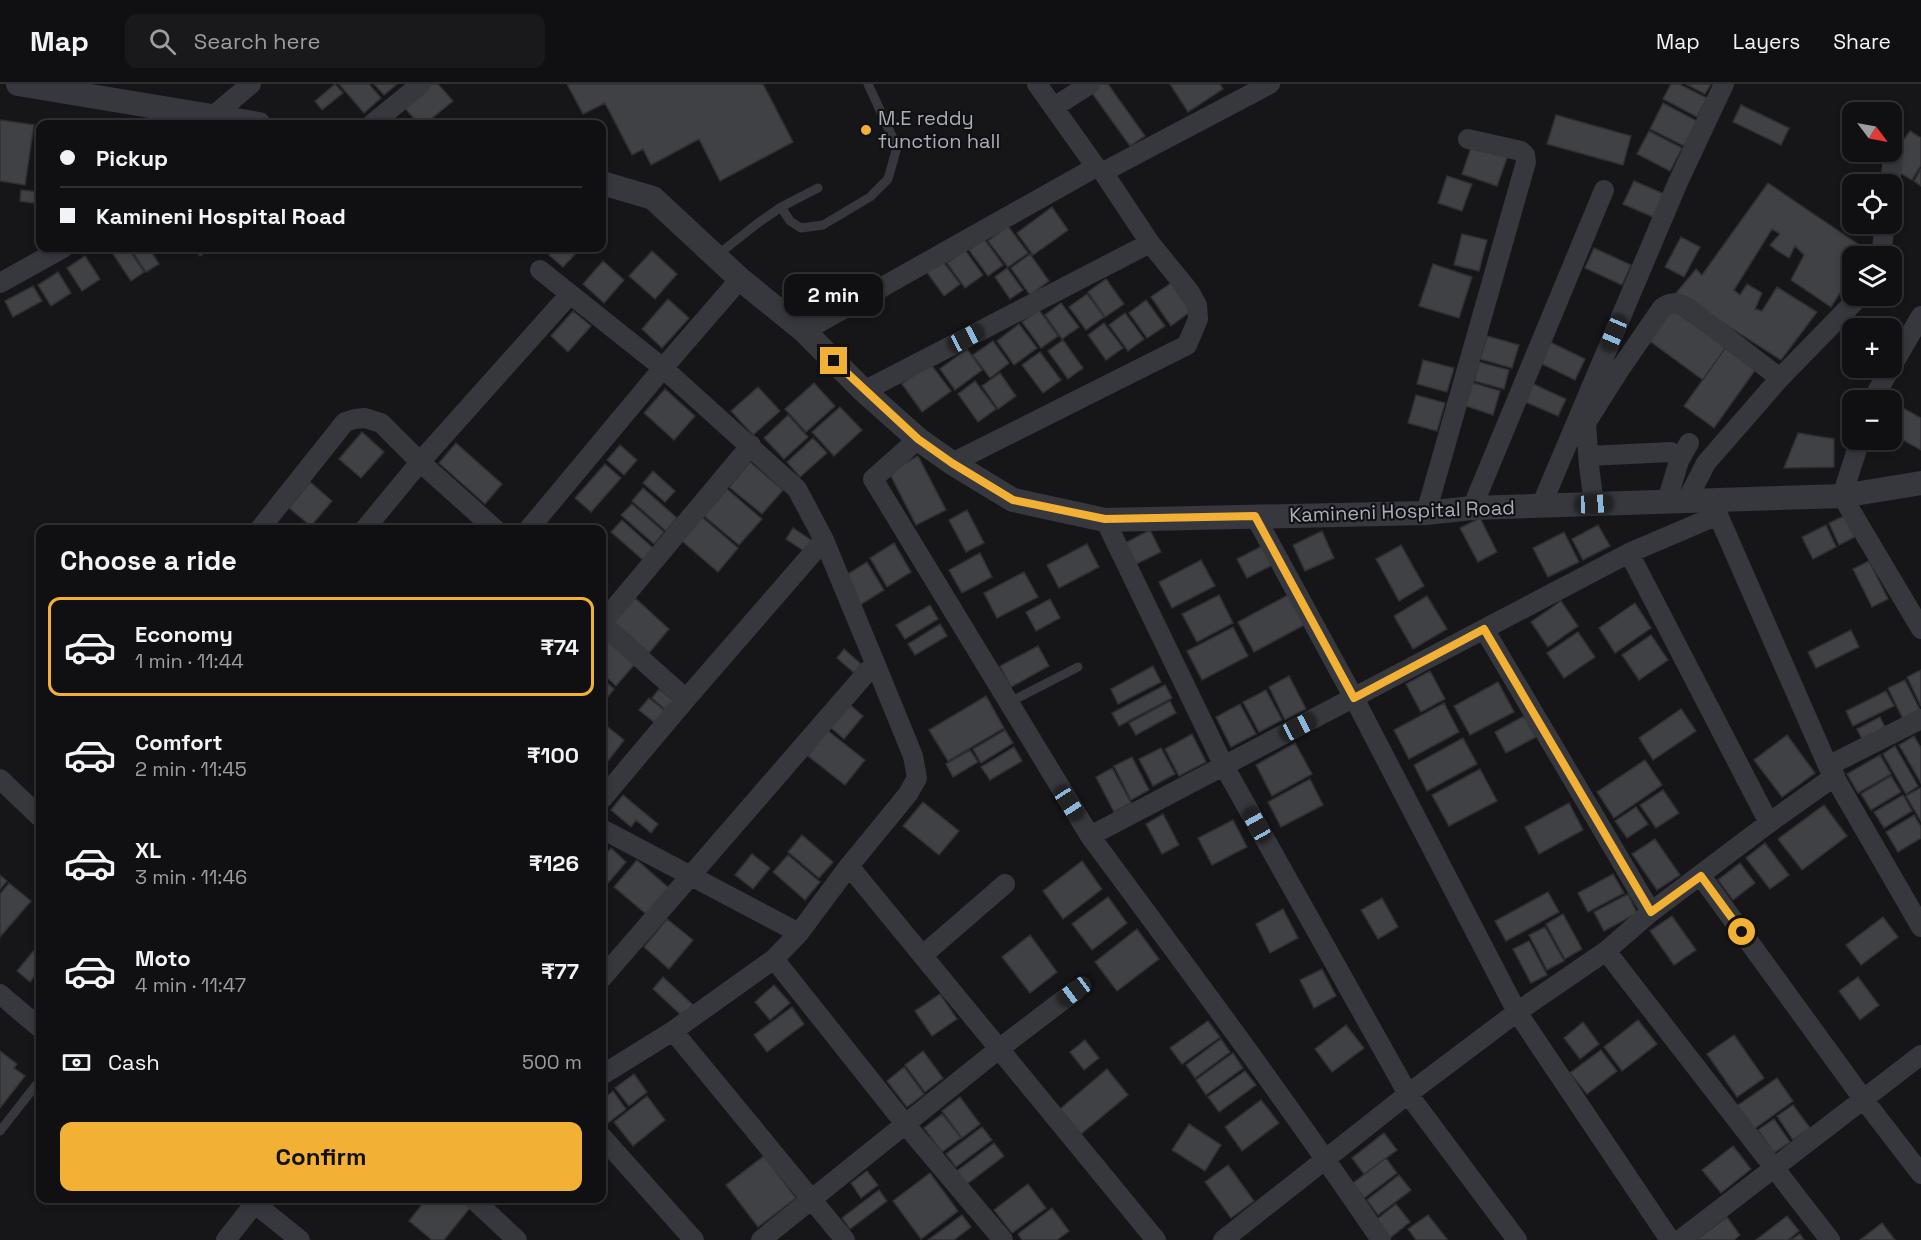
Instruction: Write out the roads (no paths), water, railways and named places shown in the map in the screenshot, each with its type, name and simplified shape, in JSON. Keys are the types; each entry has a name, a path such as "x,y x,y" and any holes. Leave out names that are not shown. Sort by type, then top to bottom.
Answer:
{"street":[{"path":"18,84 86,89 233,120"},
{"path":"213,117 251,84"},
{"path":"377,120 421,84"},
{"path":"952,463 1187,345 1198,320 1197,305 1189,291 1150,243 1037,84"},
{"path":"1054,107 1090,84"},
{"path":"804,332 1099,170 1270,84"},
{"path":"1541,506 1673,193 1724,84"},
{"path":"1426,513 1526,162 1525,155 1521,151 1468,139"},
{"name":"Kamineni Hospital Road","path":"606,184 653,198 740,279 804,332 918,439 952,463 1013,500 1105,519 1426,513 1472,508 1677,500 1718,507 1842,496 1921,483"},
{"path":"1472,508 1604,190"},
{"path":"864,390 1150,243"},
{"path":"0,283 56,252"},
{"path":"540,270 663,368 797,489 824,540 913,756 917,778 909,794 849,866 799,933 774,958 673,1031 606,1073"},
{"path":"532,525 740,279"},
{"path":"368,525 420,462 570,294"},
{"path":"1594,504 1586,423 1662,308 1669,303 1684,306 1780,378"},
{"path":"1677,500 1780,378 1850,306"},
{"path":"1902,348 1921,315"},
{"path":"263,525 345,422 365,418 381,423 420,462 490,525"},
{"path":"918,439 873,479 1090,836 1220,1011 1381,1240"},
{"path":"1677,500 1679,461 1689,442"},
{"path":"606,618 750,445"},
{"path":"1857,450 1842,496 1921,629"},
{"path":"1588,456 1671,452"},
{"path":"1090,836 1718,507 1832,771 1921,927"},
{"path":"1255,516 1354,698 1517,1012 1670,1240"},
{"path":"1105,519 1224,766 1408,1094 1517,1240"},
{"path":"606,794 824,540"},
{"path":"1629,553 1769,823"},
{"path":"606,627 686,699"},
{"path":"1484,629 1651,912"},
{"path":"606,973 875,663"},
{"path":"1223,1240 1408,1094 1517,1012 1606,951 1651,912 1701,876 1832,771 1921,718"},
{"path":"0,779 36,813"},
{"path":"606,831 799,933"},
{"path":"849,866 1156,1240"},
{"path":"1701,876 1864,1100 1921,1174"},
{"path":"923,955 1005,884"},
{"path":"1606,951 1830,1240"},
{"path":"774,958 906,1125 1003,1240"},
{"path":"761,1240 1000,1048 1075,991"},
{"path":"0,994 36,1025"},
{"path":"673,1031 845,1240"},
{"path":"1680,1240 1921,1054"},
{"path":"606,1141 694,1240"},
{"path":"226,1240 252,1203"},
{"path":"257,1203 300,1240"},
{"path":"477,1203 517,1240"}],"lane":[{"path":"781,207 790,220 801,228 823,225 870,197 888,179 897,147 868,84"},
{"path":"716,256 781,207 818,188"},
{"path":"1008,703 1078,667"},
{"path":"0,1131 36,1085"}],"place":[{"name":"M.E reddy function hall","path":"866,130"}]}
